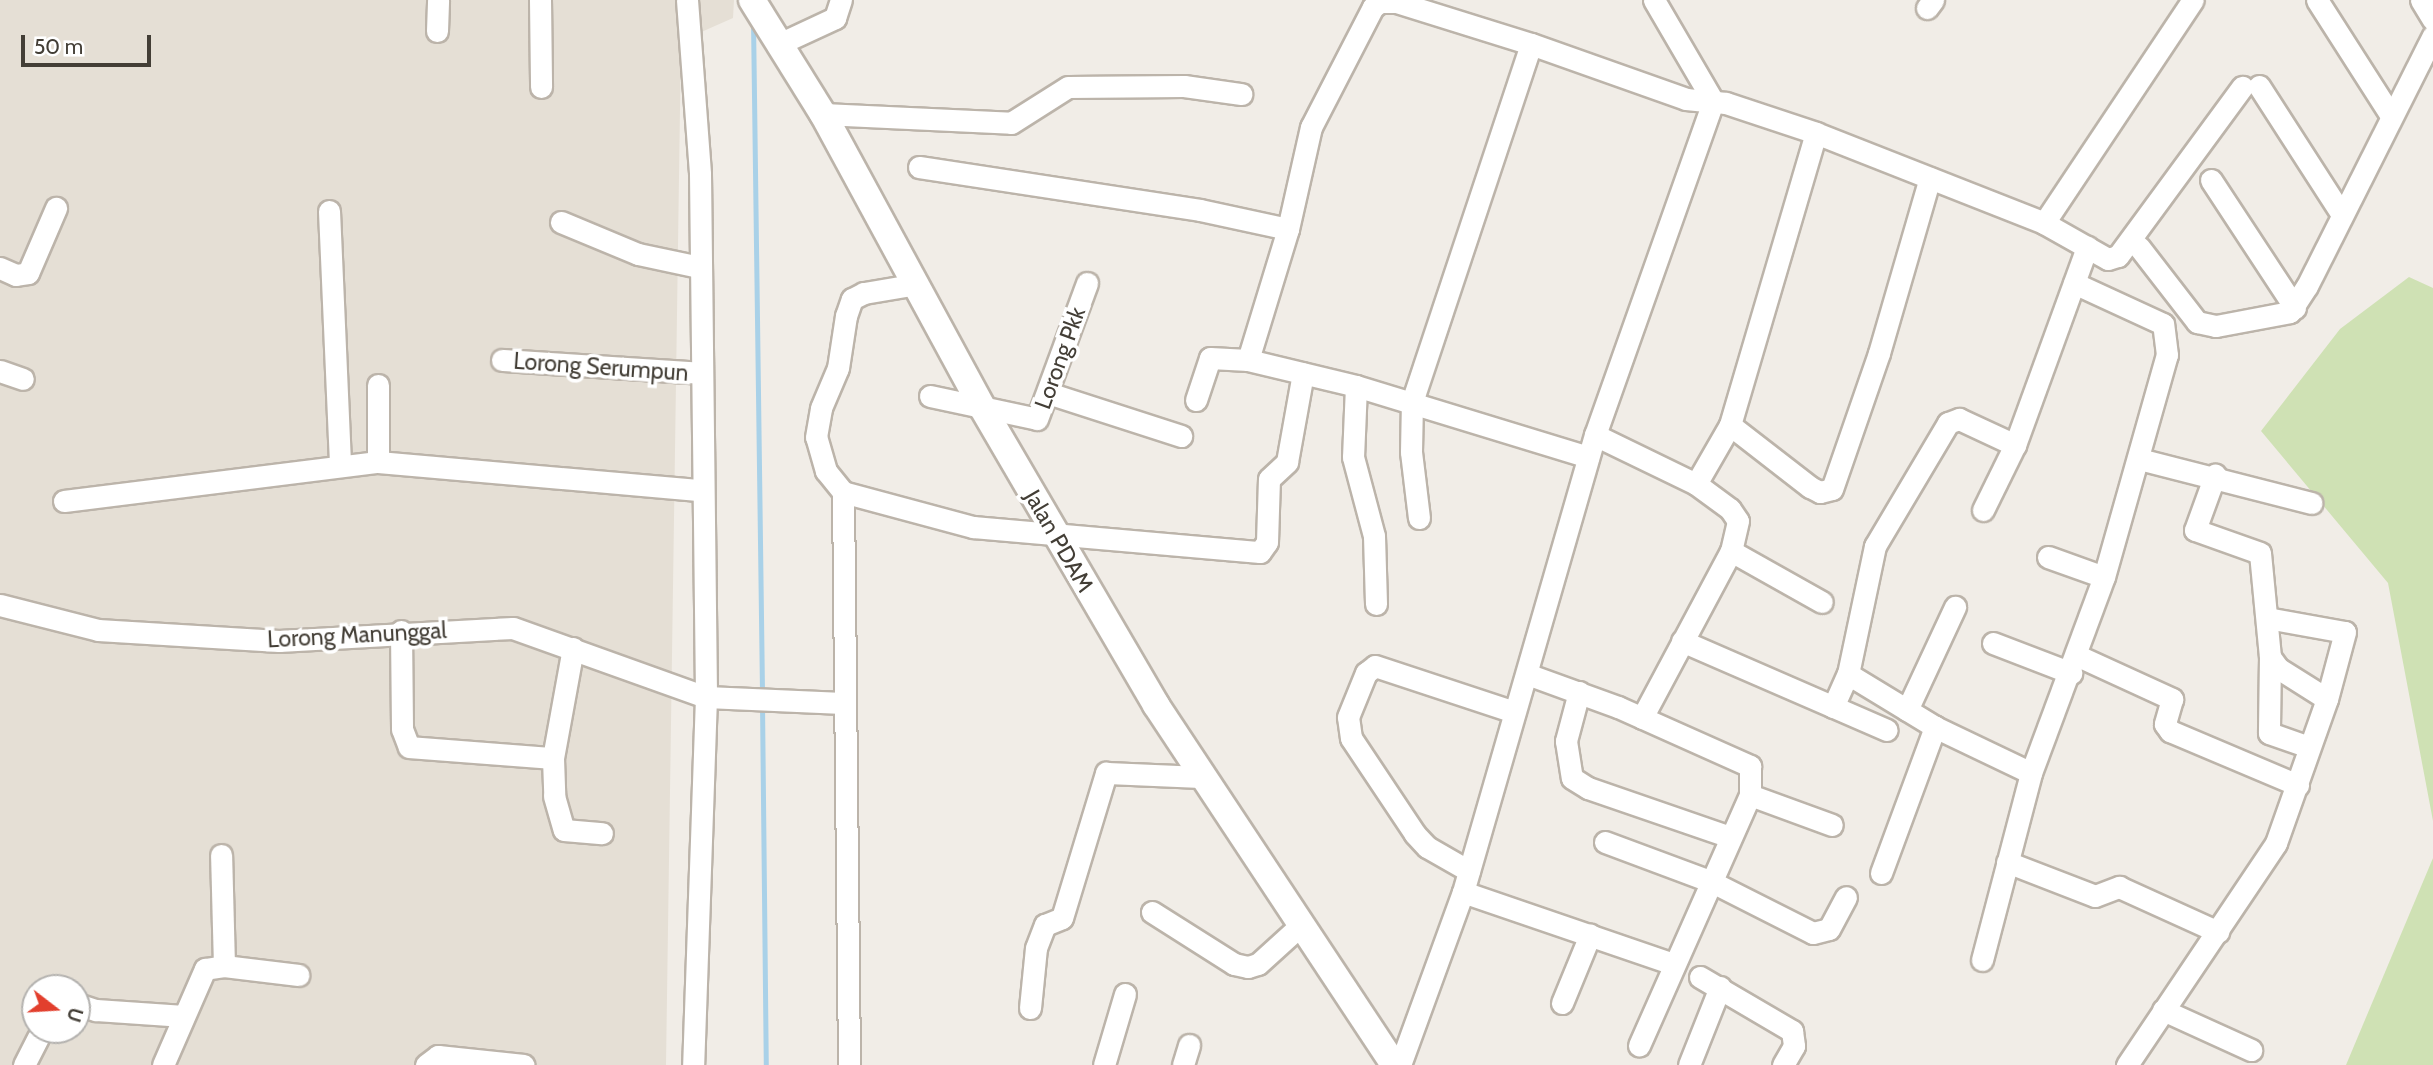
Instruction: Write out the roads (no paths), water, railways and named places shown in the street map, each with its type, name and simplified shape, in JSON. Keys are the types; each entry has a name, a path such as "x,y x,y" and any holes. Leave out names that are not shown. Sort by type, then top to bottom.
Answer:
{"street":[{"path":"437,32 438,0"},
{"path":"540,0 541,86"},
{"path":"687,0 700,174 701,490 706,697 693,1065"},
{"name":"Jalan PDAM","path":"752,0 823,114 1052,531 1202,777 1394,1065"},
{"path":"774,36 835,18 841,0"},
{"path":"1399,1065 1463,892 1595,435 1713,101 1654,0"},
{"path":"2044,223 2193,0"},
{"path":"2317,0 2390,114"},
{"path":"2421,0 2433,20"},
{"path":"1248,360 1288,229 1311,127 1364,19 1373,7 1387,1 1446,8 1531,44 1686,99 1713,101 1816,133 2044,223 2104,258 2118,256 2251,86 2342,215"},
{"path":"2295,308 2390,114 2433,36"},
{"path":"1419,517 1411,442 1412,402 1531,44"},
{"path":"823,114 1011,123 1068,87 1147,84 1241,94"},
{"path":"1696,484 1730,425 1816,133"},
{"path":"919,167 1200,210 1288,229"},
{"path":"1730,425 1810,487 1820,492 1832,489 1879,353 1930,178"},
{"path":"2211,180 2295,308"},
{"path":"0,268 16,275 28,273 57,208"},
{"path":"329,211 340,464"},
{"path":"561,222 638,254 699,267"},
{"path":"1983,510 2015,444 2087,247"},
{"path":"2139,247 2197,322 2216,326 2295,308"},
{"name":"Lorong Pkk","path":"982,407 1035,420 1048,393 1087,283"},
{"path":"1982,960 2031,773 2104,577 2167,355 2168,331 2143,312 2074,283"},
{"path":"917,284 864,293 852,299 846,316 838,368 821,408 816,437 826,471 843,492 973,527 1052,531 1263,551 1269,479 1287,462 1303,373"},
{"path":"1196,400 1210,358 1248,360 1356,386 1588,457"},
{"name":"Lorong Serumpun","path":"502,360 701,373"},
{"path":"0,371 23,379"},
{"path":"378,462 379,385"},
{"path":"1356,386 1353,457 1374,536 1376,604"},
{"path":"1048,393 1181,436"},
{"path":"930,396 982,407"},
{"path":"1833,707 1848,674 1874,546 1948,423 1959,419 2015,444"},
{"path":"1595,435 1696,484 1730,509 1738,521 1731,551 1642,718"},
{"path":"2139,458 2215,475 2311,503"},
{"path":"64,501 340,464 378,462 701,490"},
{"path":"2215,475 2195,530 2260,553 2270,657 2269,733 2309,747"},
{"path":"843,492 843,702 849,1065"},
{"path":"1731,551 1822,602"},
{"path":"2048,557 2104,577"},
{"name":"Lorong Manunggal","path":"0,605 79,627 134,634 306,641 401,632 513,628 706,697 843,702"},
{"path":"1907,710 1955,607"},
{"path":"2127,1065 2276,843 2327,699 2345,632 2267,618"},
{"path":"401,632 402,729 409,747 553,758"},
{"path":"1682,641 1887,730"},
{"path":"1993,643 2073,664 2172,699 2165,724 2170,731 2298,785"},
{"path":"573,649 553,758 561,826 568,832 602,833"},
{"path":"2270,657 2278,668 2327,699"},
{"path":"1469,871 1427,846 1415,834 1351,738 1348,718 1366,673 1375,666 1514,712"},
{"path":"1527,674 1579,692 1743,760 1752,774 1750,795 1639,1045"},
{"path":"1848,674 1935,727 2031,773"},
{"path":"1579,692 1566,741 1572,778 1588,788 1730,837"},
{"path":"1881,873 1935,727"},
{"path":"1030,1008 1036,948 1045,925 1062,918 1106,773 1202,777"},
{"path":"1750,795 1832,825"},
{"path":"1605,842 1710,881 1818,934 1829,929 1846,897"},
{"path":"221,855 224,966"},
{"path":"2007,862 2095,896 2119,887 2218,932"},
{"path":"1463,892 1673,964"},
{"path":"1153,912 1234,964 1248,967 1258,964 1301,925"},
{"path":"1562,1003 1590,935"},
{"path":"163,1065 205,969 224,966 298,975"},
{"path":"1700,977 1792,1031 1794,1046 1783,1065"},
{"path":"1689,1065 1720,987"},
{"path":"1104,1065 1125,994"},
{"path":"91,1008 184,1016"},
{"path":"2163,1010 2251,1051"},
{"path":"24,1065 34,1044"},
{"path":"426,1065 438,1056 524,1065"}],"waterway":[{"path":"753,21 762,693"},
{"path":"762,703 766,1065"}]}
